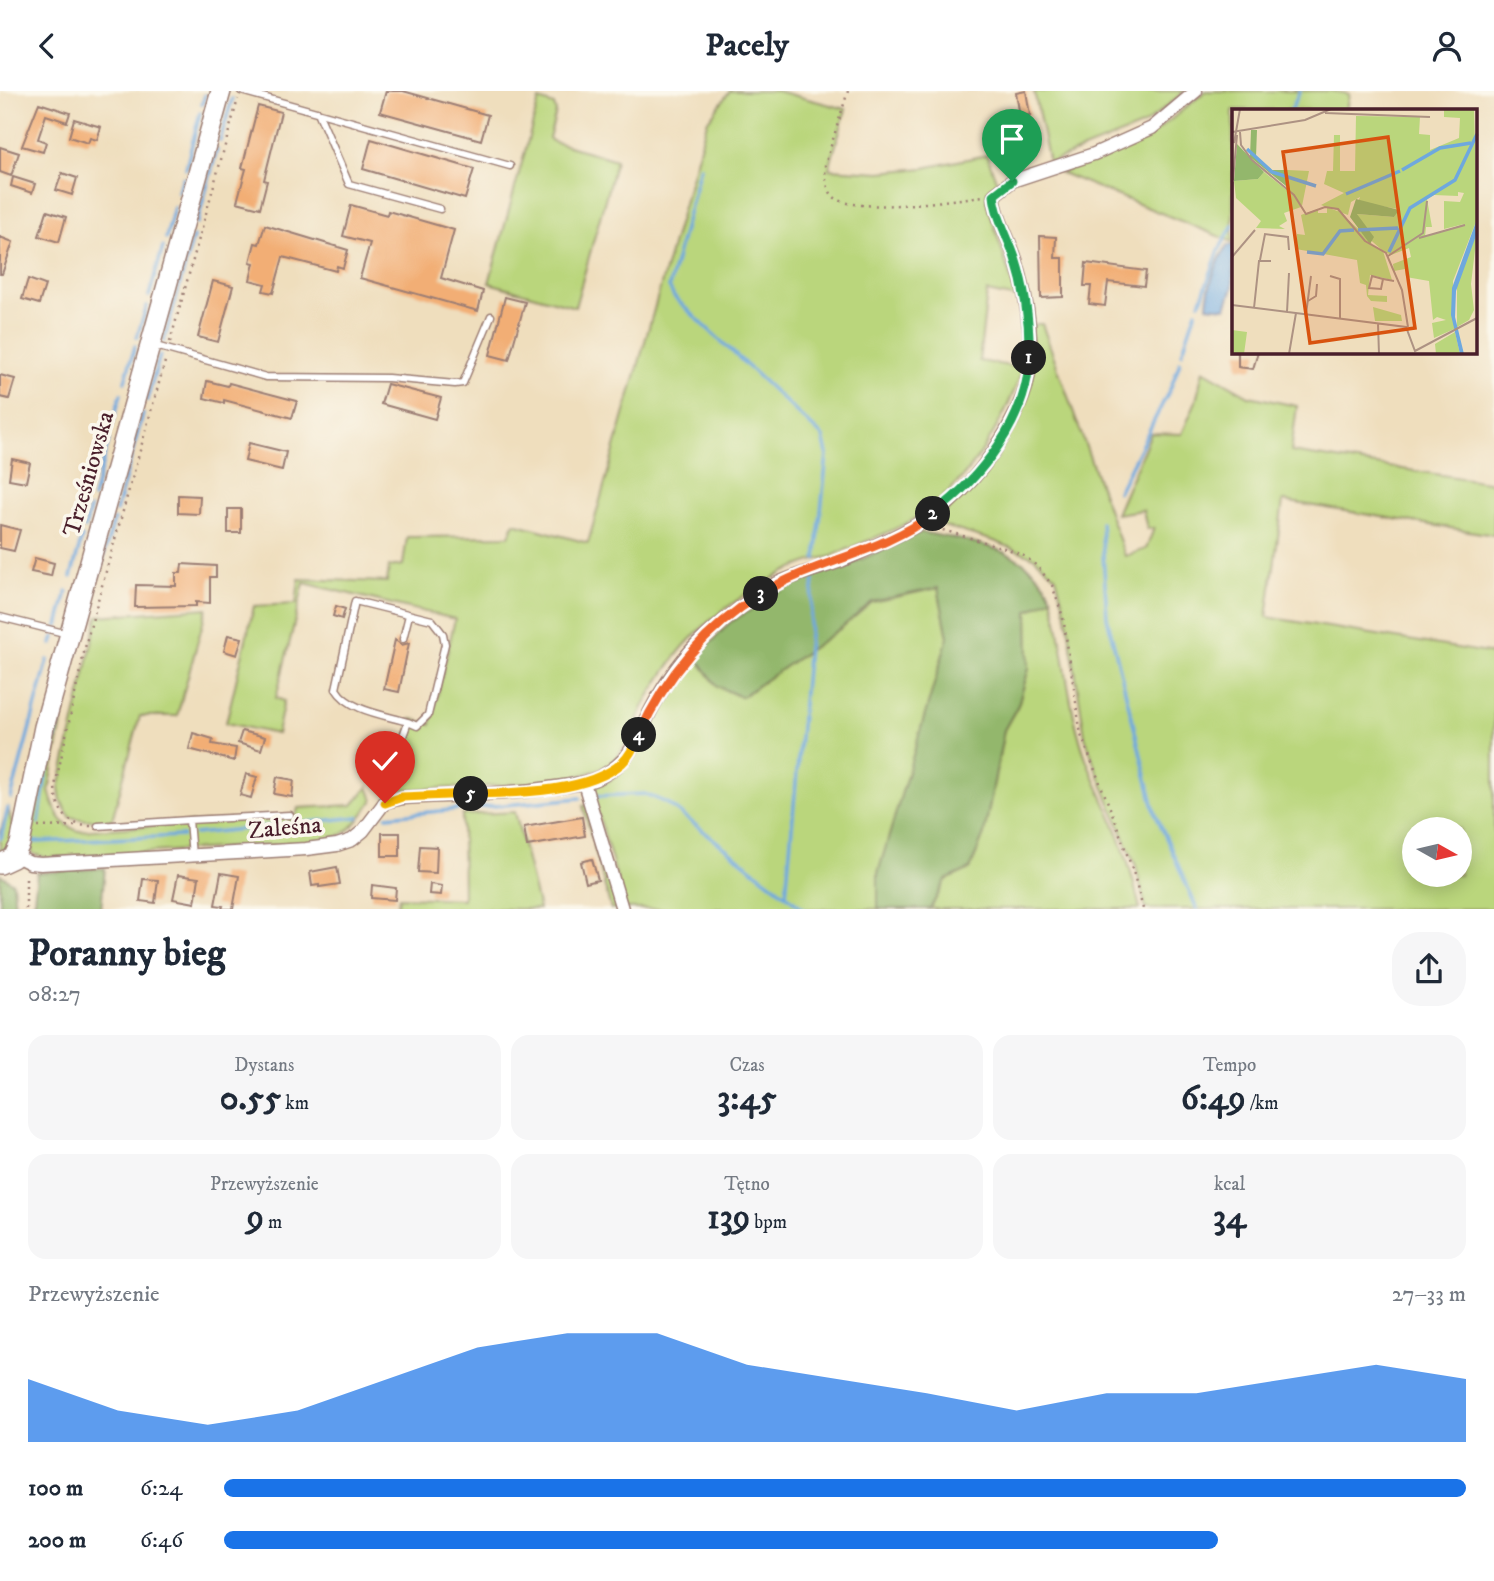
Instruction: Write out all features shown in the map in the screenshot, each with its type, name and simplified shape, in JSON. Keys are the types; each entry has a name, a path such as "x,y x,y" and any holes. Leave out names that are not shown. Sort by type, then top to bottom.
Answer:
{"main road":[{"name":"Trześniowska","path":"15,861 39,749 69,634 159,347 221,91"}],"street":[{"path":"385,803 402,797 507,793 584,783 598,778 625,761 663,689 701,641 721,622 775,585 798,574 838,562 924,521 964,488 996,447 1024,395 1029,375 1028,326 1023,293 1016,260 995,207 994,195 1012,181 1094,153 1152,128 1196,91"},
{"path":"584,783 622,909"},
{"name":"Zaleśna","path":"15,861 192,856 337,845 352,840 363,831 385,803"}],"lane":[{"path":"241,91 510,166"},
{"path":"318,112 349,184 440,209"},
{"path":"159,347 266,377 388,378 455,384 463,383 491,316"},
{"path":"355,601 432,620 443,634 445,644 428,715 417,726 408,722 350,704 341,698 336,689 355,601"},
{"path":"403,639 409,615"},
{"path":"0,617 69,634"},
{"path":"385,803 386,786 408,722"},
{"path":"98,826 290,815"},
{"path":"189,820 192,856"}],"path":[{"path":"80,826 70,821 59,808 55,786 87,639 159,347 241,91"},
{"path":"848,91 825,165 825,177 833,196 842,202 876,205 994,195"},
{"path":"924,521 940,531 1008,549 1026,557 1052,585 1063,617 1081,735 1121,835 1143,909"},
{"path":"24,826 98,826"},
{"path":"15,861 25,876 26,909"}],"green space":[{"path":"730,91 777,91 846,109 829,169 880,172 924,168 987,155 997,183 986,195 987,203 1017,298 987,292 979,361 1023,368 994,432 967,472 933,506 914,519 830,557 793,568 752,590 714,618 698,631 666,669 619,754 603,767 584,774 509,785 393,790 412,719 431,724 455,619 304,583 276,698 284,701 277,734 226,723 254,606 296,604 299,579 387,582 389,567 403,565 407,537 509,536 514,523 588,543 707,122"},
{"path":"1034,91 1185,91 1144,125 1049,163"},
{"path":"1206,91 1331,91 1349,94 1346,109 1232,109 1232,242 1061,173 1157,131"},
{"path":"539,100 554,105 556,112 549,138 552,141 616,160 575,307 489,283"},
{"path":"1042,324 1125,556 1146,549 1154,528 1147,529 1143,510 1116,514 1151,433 1182,434 1196,401 1203,370 1249,396 1297,406 1291,452 1494,483 1494,535 1283,501 1267,617 1494,654 1494,909 1146,909 1136,866 1085,736 1067,618 1056,577 1034,557 994,541 943,526 939,521 1015,424 1032,327"},
{"path":"920,532 997,549 1014,557 1030,567 1052,598 1028,611 1029,668 1018,705 1004,730 984,834 970,869 946,880 930,909 883,909 878,908 878,873 948,637 938,588 872,602 841,628 741,697 717,686 697,658 729,623 804,577 847,566"},
{"path":"938,587 948,637 878,907 883,909 626,909 591,789 592,786 605,783 617,775 626,765 668,688 682,672 697,658 717,686 741,697 841,628 872,602"},
{"path":"1052,598 1082,747 1120,839 1140,909 930,909 946,880 970,869 984,834 1004,730 1018,705 1029,668 1028,611"},
{"path":"207,608 177,716 140,716 112,820 70,817 61,801 59,788 98,616"},
{"path":"73,665 49,790 58,815 78,831 296,816 298,808 353,805 368,787 373,800 347,831 332,838 308,843 48,858 33,854 34,821 39,794 70,666"},
{"path":"587,805 618,909 611,909 583,806"},
{"path":"8,808 12,839 0,853 0,832"},
{"path":"515,812 539,909 397,909 399,897 463,899 462,815"},
{"path":"105,868 101,909 33,909 37,873"},
{"path":"0,874 13,883 15,909 0,909"}],"water":[{"path":"1228,245 1232,245 1232,290 1226,308 1207,306 1213,274"}],"building":[{"path":"386,91 403,91 488,115 481,140 380,112"},
{"path":"1026,91 1030,115 1020,116 1016,93"},
{"path":"39,103 70,113 67,122 46,115 38,139 46,142 43,152 22,146"},
{"path":"258,106 281,112 260,208 237,202 246,169 242,168"},
{"path":"74,119 101,127 97,140 90,138 88,143 69,137"},
{"path":"1028,123 1031,142 1011,144 1009,126"},
{"path":"371,139 474,169 465,199 363,169"},
{"path":"0,147 19,153 11,176 0,172"},
{"path":"62,173 77,178 72,195 56,190"},
{"path":"13,177 35,184 32,193 11,186"},
{"path":"351,205 387,215 388,211 454,230 441,278 483,291 478,311 360,278 370,243 343,236"},
{"path":"47,211 66,217 59,242 39,236"},
{"path":"265,225 348,250 343,268 337,266 336,271 283,257 273,293 263,291 265,284 250,280 254,263 250,262 255,243 259,244"},
{"path":"1040,236 1056,237 1055,258 1063,258 1063,297 1041,298"},
{"path":"0,237 13,242 2,274 0,274"},
{"path":"1086,263 1146,271 1144,286 1108,282 1105,306 1089,304 1091,286 1084,286"},
{"path":"28,279 45,285 39,304 22,299"},
{"path":"213,281 233,286 218,342 198,337"},
{"path":"505,297 525,302 509,360 490,355"},
{"path":"1238,353 1258,353 1253,369 1238,367"},
{"path":"0,375 15,379 9,399 0,397"},
{"path":"207,381 228,386 229,383 297,401 292,418 224,400 224,403 204,398"},
{"path":"387,384 441,398 435,419 381,404"},
{"path":"249,443 286,452 282,470 245,461"},
{"path":"12,459 30,463 26,482 9,479"},
{"path":"178,495 200,496 199,514 178,513"},
{"path":"228,509 241,509 241,533 228,533"},
{"path":"0,525 20,530 14,551 0,548"},
{"path":"35,558 54,563 51,576 31,572"},
{"path":"182,564 216,566 216,577 210,577 210,603 196,602 196,606 135,607 136,585 176,586 176,573 181,573"},
{"path":"336,606 345,609 342,619 333,616"},
{"path":"228,635 242,638 237,655 224,651"},
{"path":"395,640 402,645 409,643 399,692 384,689"},
{"path":"242,731 265,737 261,750 238,743"},
{"path":"193,733 213,739 212,744 236,748 234,761 189,749"},
{"path":"246,774 257,777 251,798 240,795"},
{"path":"277,777 294,780 292,797 274,794"},
{"path":"582,817 585,836 527,846 524,827"},
{"path":"382,833 400,833 400,856 382,856"},
{"path":"420,846 437,847 436,873 418,872"},
{"path":"592,859 598,880 586,883 581,862"},
{"path":"337,867 340,884 312,886 310,872"},
{"path":"221,873 239,876 233,909 222,909 223,906 215,905"},
{"path":"178,875 199,878 195,903 173,899"},
{"path":"143,879 158,880 155,903 140,901"},
{"path":"430,884 442,886 441,895 429,894"},
{"path":"372,885 396,888 395,900 371,898"}],"waterway":[{"path":"1291,109 1300,91"},
{"path":"202,104 205,95"},
{"path":"220,141 232,99"},
{"path":"186,168 200,113"},
{"path":"197,223 217,150"},
{"path":"700,167 669,287 674,297 823,437 827,454 816,559"},
{"path":"178,192 183,178"},
{"path":"166,238 174,207"},
{"path":"1200,303 1219,250 1232,227"},
{"path":"164,341 193,237"},
{"path":"149,296 163,247"},
{"path":"137,337 147,306"},
{"path":"1182,353 1196,311"},
{"path":"125,381 135,346"},
{"path":"147,400 160,355"},
{"path":"1118,492 1171,387 1180,362"},
{"path":"111,428 121,394"},
{"path":"116,511 143,414"},
{"path":"93,498 109,439"},
{"path":"85,528 90,509"},
{"path":"98,576 114,520"},
{"path":"1101,522 1107,617 1155,812 1197,909"},
{"path":"71,577 82,537"},
{"path":"786,895 814,579"},
{"path":"76,654 94,589"},
{"path":"58,626 67,591"},
{"path":"52,644 54,637"},
{"path":"11,798 48,660"},
{"path":"39,823 46,774 73,665"},
{"path":"593,796 645,794 667,803 804,909"},
{"path":"387,816 580,798"},
{"path":"1,838 8,808"},
{"path":"195,834 359,817"},
{"path":"33,842 183,836"}],"route":[{"path":"385,803 402,797 544,789 584,783 610,772 625,761 634,748 651,709 680,666 721,622 775,585 798,574 838,562 924,521 964,488 996,447 1011,422 1024,395 1029,375 1028,326 1023,293 1016,260 995,207 994,195 1012,181"}]}
